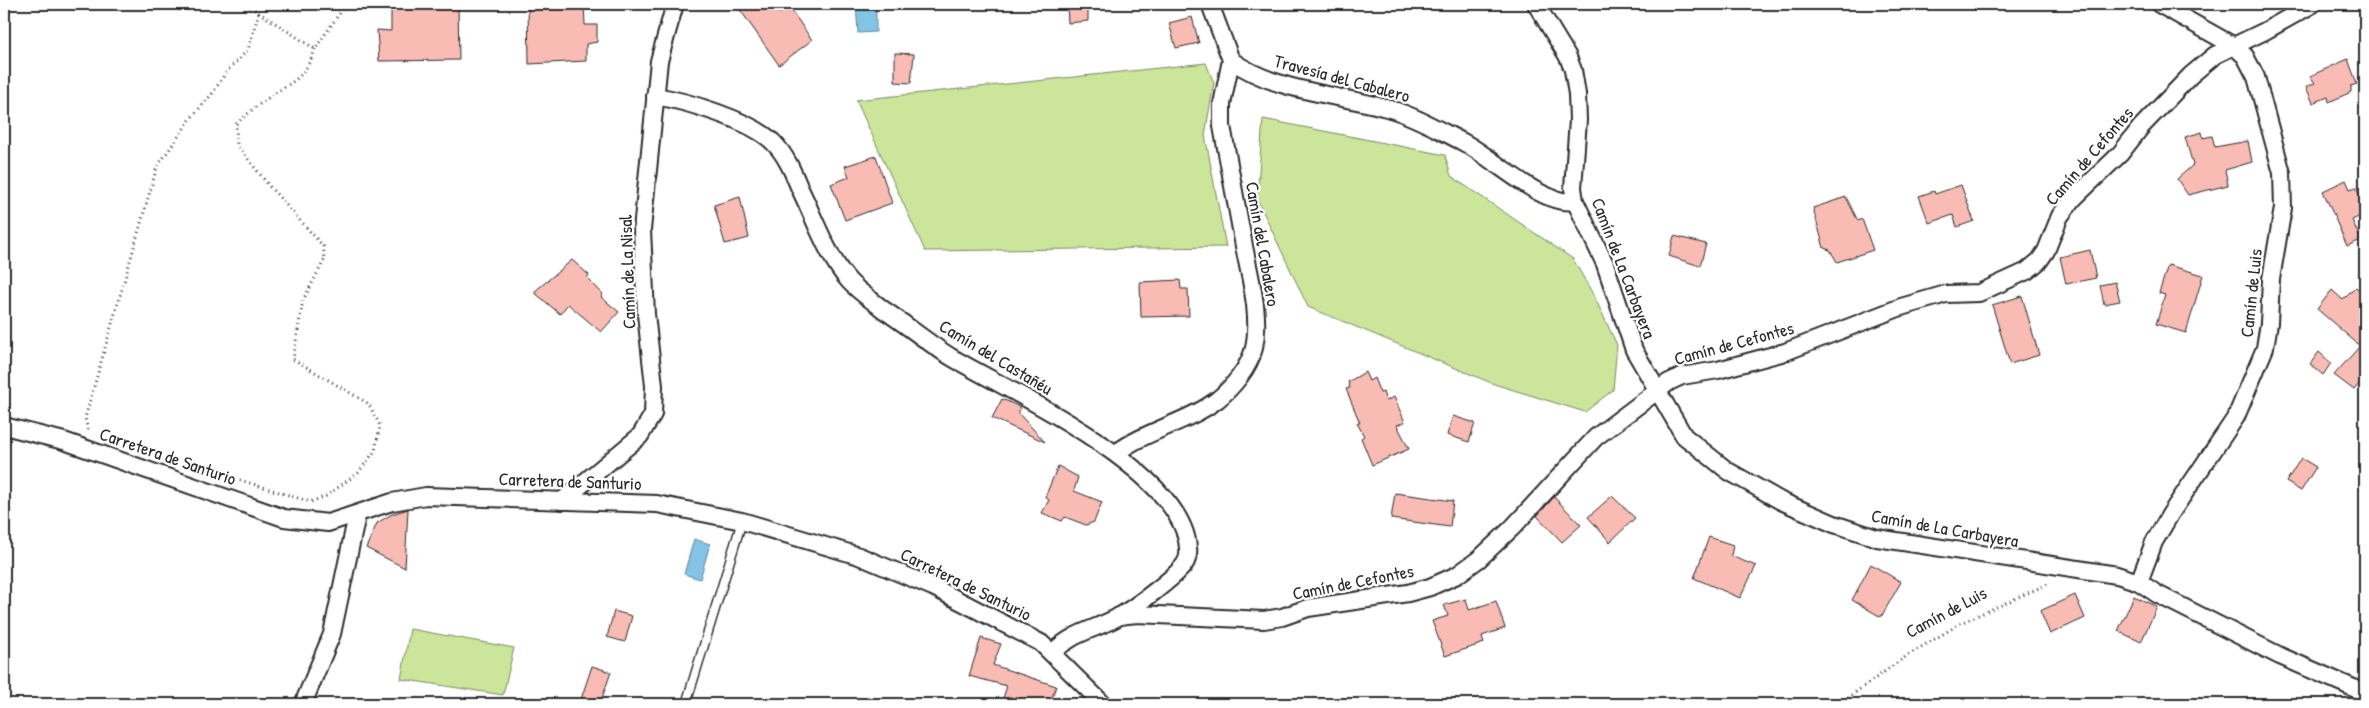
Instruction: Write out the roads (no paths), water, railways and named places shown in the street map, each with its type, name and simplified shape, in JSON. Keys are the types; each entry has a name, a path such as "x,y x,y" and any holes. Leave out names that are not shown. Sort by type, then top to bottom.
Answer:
{"street":[{"name":"Camín de La Nisal","path":"562,501 640,436 653,414 654,386 646,314 642,230 659,61 675,4"},
{"name":"Camín del Cabalero","path":"1116,453 1141,437 1216,400 1235,383 1247,365 1254,348 1255,319 1251,283 1222,126 1222,104 1230,60 1210,4"},
{"name":"Camín de La Carbayera","path":"1536,4 1568,57 1573,70 1577,94 1578,120 1575,201 1605,264 1634,350 1684,436 1701,452 1728,471 1781,502 1834,524 1877,538 2117,575 2139,582 2157,594 2280,656 2365,693"},
{"path":"2159,4 2234,46"},
{"name":"Camín de Cefontes","path":"1119,616 1138,614 1264,620 1282,617 1308,608 1381,599 1430,587 1457,575 1479,559 1512,528 1596,436 1634,410 1656,390 1682,376 1718,370 1784,352 1901,308 1946,294 1979,294 2027,271 2039,261 2046,250 2060,216 2074,198 2120,154 2141,127 2191,76 2215,55 2313,4"},
{"name":"Camín de Luis","path":"2139,582 2154,542 2236,417 2262,355 2269,323 2271,278 2283,208 2282,173 2256,77 2244,56 2234,46"},
{"name":"Travesía del Cabalero","path":"1230,60 1248,73 1269,81 1391,109 1411,117 1466,143 1534,190 1567,203 1575,201"},
{"name":"Camín del Castañéu","path":"656,96 679,100 716,113 749,127 772,141 786,159 836,262 849,281 873,302 949,356 1101,442 1116,453 1169,504 1183,525 1189,550 1186,563 1178,572 1119,616 1066,639 1052,652"},
{"name":"Carretera de Santurio","path":"4,426 64,441 284,518 328,523 392,502 426,496 657,504 742,521 859,556 933,587 1041,643 1103,704"},
{"path":"303,704 332,634 357,515"}],"lane":[{"path":"686,704 742,521"}],"water":[{"path":"856,4 876,4 876,32 858,33"},
{"path":"694,539 710,544 700,579 684,574"}]}
